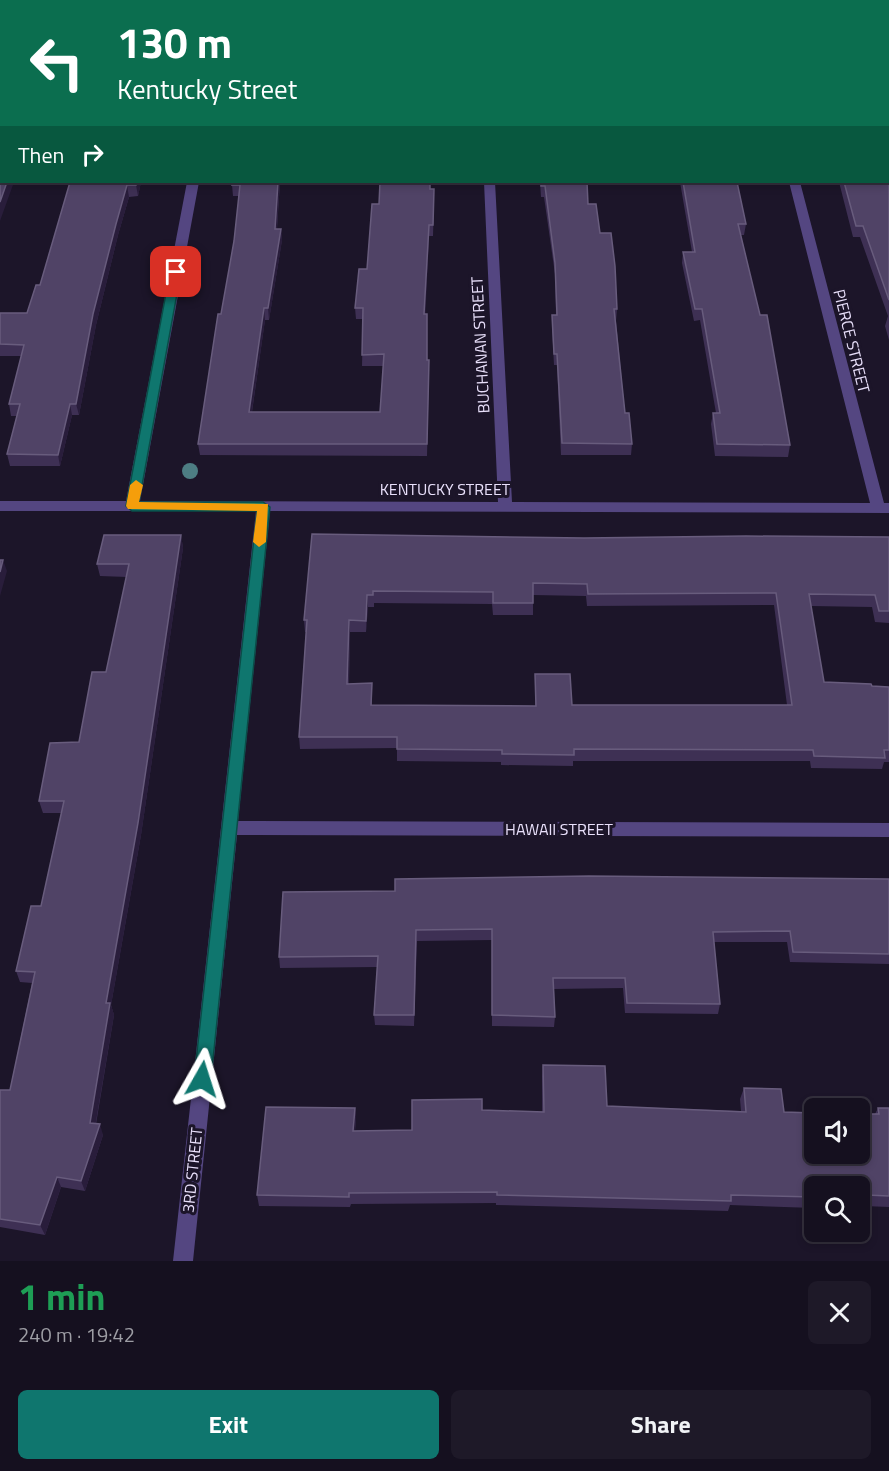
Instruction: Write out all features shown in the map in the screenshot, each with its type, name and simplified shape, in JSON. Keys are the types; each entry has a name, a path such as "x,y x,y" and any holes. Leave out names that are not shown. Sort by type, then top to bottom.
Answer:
{"street":[{"path":"132,506 193,183"},
{"name":"BUCHANAN STREET","path":"490,183 505,507"},
{"name":"PIERCE STREET","path":"795,183 883,508"},
{"name":"KENTUCKY STREET","path":"0,506 883,508"},
{"name":"3RD STREET","path":"183,1261 263,507"},
{"name":"HAWAII STREET","path":"229,828 889,830"}],"building":[{"path":"0,183 7,183 0,202"},
{"path":"70,183 136,183 136,185 127,185 93,314 76,404 70,404 58,455 7,454 20,404 9,404 24,345 0,344 0,313 27,313 36,285 40,285"},
{"path":"233,183 278,183 275,229 281,229 268,308 264,308 249,412 380,412 384,354 362,355 363,308 355,308 359,269 367,269 372,204 379,204 380,183 430,183 430,189 434,189 433,225 429,225 424,314 427,314 427,360 429,360 427,444 198,444 218,314 221,314 234,241 240,185 232,185"},
{"path":"541,183 587,183 588,204 596,204 600,233 611,233 617,309 614,309 625,413 629,413 632,444 562,443 557,354 554,354 552,315 557,315 555,263 545,186 541,186"},
{"path":"683,183 737,183 746,224 738,224 760,315 767,315 790,445 717,444 713,413 720,413 702,309 695,309 683,252 695,252"},
{"path":"844,183 889,183 889,300 863,226 856,226"},
{"path":"312,534 584,538 889,537 889,611 879,611 875,595 809,594 824,682 889,687 889,750 884,750 885,758 814,756 813,750 574,749 574,755 502,754 502,750 397,749 397,737 299,737 307,620 304,620","holes":["533,583 587,584 588,594 776,593 792,705 572,705 570,674 535,674 536,706 371,705 372,683 347,684 349,620 366,621 367,595 373,595 373,591 493,592 493,603 533,603"]},
{"path":"104,535 181,535 138,823 106,1003 110,1003 90,1123 100,1124 81,1181 57,1177 40,1225 0,1219 0,1090 10,1090 35,972 16,971 31,906 41,906 64,801 39,801 50,743 79,742 92,672 106,672 129,564 97,564"},
{"path":"589,876 889,879 889,954 793,952 790,931 713,932 720,1004 627,1003 625,978 553,978 555,1017 492,1015 492,929 416,930 414,1015 374,1015 378,956 279,957 283,892 395,891 395,879"},
{"path":"543,1065 605,1066 607,1106 746,1112 744,1088 781,1089 784,1112 804,1113 804,1164 870,1164 870,1114 879,1114 878,1108 889,1108 889,1196 870,1195 870,1176 804,1176 804,1197 731,1195 731,1201 497,1195 497,1192 349,1193 349,1197 257,1195 266,1107 355,1108 353,1131 412,1130 412,1100 482,1099 482,1110 544,1112"}],"slow traffic":[{"path":"136,485 132,506 263,507 259,542"}],"route":[{"path":"176,272 132,506 263,507 202,1079"}]}
